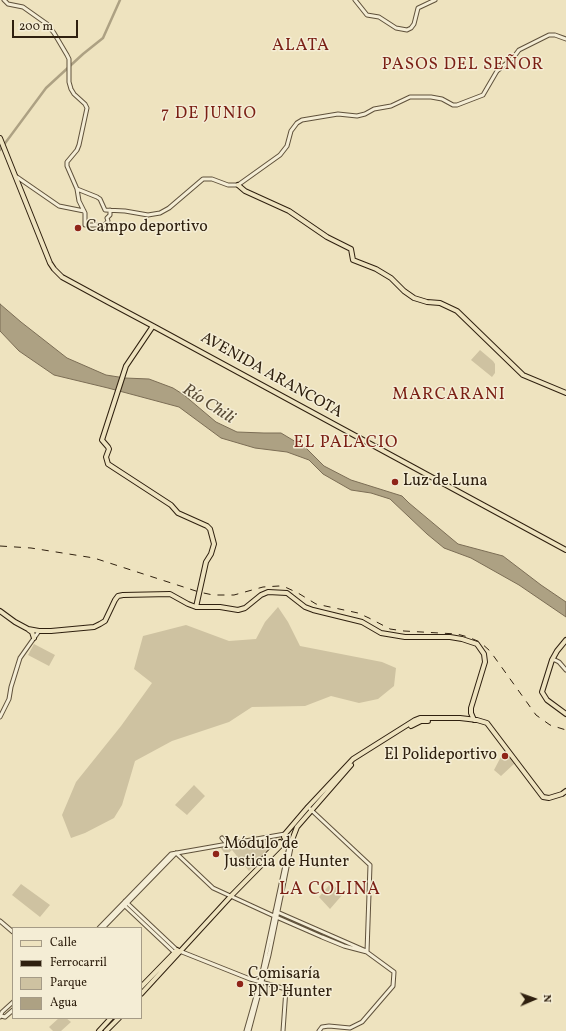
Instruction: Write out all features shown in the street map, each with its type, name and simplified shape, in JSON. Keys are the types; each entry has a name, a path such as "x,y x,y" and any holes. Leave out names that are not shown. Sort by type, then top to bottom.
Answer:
{"main road":[{"name":"AVENIDA ARANCOTA","path":"0,138 54,269 68,280 566,550"},
{"path":"20,187 22,182"},
{"path":"238,185 245,191 289,211 327,237 350,249 353,260 376,269 390,278 414,298 427,302 440,303 457,311 523,375 566,393"},
{"path":"153,326 129,361 102,438 103,442 109,449 106,457 108,464 171,505 178,513 207,526 211,533 214,544 211,554 206,562 196,607"},
{"path":"28,629 39,631 94,627 105,621 115,600 118,596 123,595 170,594 196,607 220,607 238,610 245,608 261,595 268,592 287,593 309,608 362,622 381,633 405,637 450,637 472,642 482,650 485,662 470,712 464,719"},
{"path":"0,611 32,632 34,638"},
{"path":"566,640 552,660 542,692 547,700 566,714"},
{"path":"470,712 474,720"},
{"path":"288,837 353,759 420,718 464,719 487,723 543,797 549,798 562,794 566,791"},
{"path":"142,986 231,896 231,893 288,837 310,809"},
{"path":"142,993 177,952"},
{"path":"99,1031 110,1019"},
{"path":"106,1031 118,1019"}],"street":[{"path":"4,0 8,4 23,7 47,24 67,54 69,59 69,82 71,89 87,108 79,145 77,150 67,162 67,166 77,189 79,201 86,216 85,224 105,225 108,221 107,218 110,210"},
{"path":"356,0 367,15 379,17 396,28 407,30 414,24 418,8 435,0"},
{"path":"77,189 97,197 102,203 104,210 156,214 166,210 203,179 212,179 228,185 238,185 280,155 287,146 296,123 302,120 338,114 357,116 374,109 391,106 410,98 431,97 442,99 453,105 457,105 483,95 497,71 513,58 519,50 549,36 555,35 566,39"},
{"path":"15,176 59,206 84,211"},
{"path":"0,718 10,699 11,687 20,658 39,631"},
{"path":"552,660 555,660 566,670"},
{"path":"310,809 370,865 366,952"},
{"path":"104,927 171,854 277,835 288,837 276,912 249,1031"},
{"path":"222,838 227,844"},
{"path":"176,853 213,888 344,946 366,952"},
{"path":"101,927 176,853"},
{"path":"125,903 177,952 250,979 286,989 283,1031"},
{"path":"276,912 364,950 394,972 393,986 362,1022 350,1028 329,1026 322,1027 319,1031"},
{"path":"0,921 12,931"},
{"path":"246,1031 261,982"},
{"path":"12,1003 2,1012 1,1017 6,1017 12,1011"}],"green space":[{"path":"480,350 495,364 495,373 492,377 471,360"},
{"path":"278,607 288,622 300,646 382,662 396,668 394,686 378,699 359,703 331,696 305,706 252,707 229,722 172,741 135,761 122,805 114,818 85,833 71,838 62,815 76,782 121,726 152,683 134,669 143,636 186,625 229,641 256,639 265,622"},
{"path":"34,644 55,655 49,666 28,655"},
{"name":"El Polideportivo","path":"505,749 515,763 501,776 494,770"},
{"path":"194,785 205,796 187,815 175,805"},
{"path":"276,836 277,839 249,871 232,850 226,855 220,847"},
{"path":"331,883 343,894 330,909 319,897"},
{"path":"21,884 50,905 40,917 12,895"},
{"path":"58,1019 67,1019 71,1022 61,1031 53,1031 49,1027"}],"water":[{"path":"0,304 67,358 106,375 125,378 149,379 173,388 184,395 216,422 237,432 281,433 306,448 324,466 351,480 402,496 458,544 503,556 566,602 566,617 519,585 471,558 444,548 390,499 371,493 351,490 323,474 309,460 287,452 255,448 221,438 179,407 54,375 19,351 0,331"}],"waterway":[{"path":"0,150 46,88 103,38 120,0"}],"railway":[{"path":"0,546 31,548 94,558 199,592 213,595 234,595 263,587 285,587 316,604 358,613 390,629 457,634 468,637 480,642 490,651 536,715 550,725 566,730"}],"place":[{"name":"Campo deportivo","path":"78,228"},
{"name":"Luz de Luna","path":"395,482"},
{"name":"El Polideportivo","path":"505,756"},
{"name":"Módulo de Justicia de Hunter","path":"216,854"},
{"name":"Comisaría PNP Hunter","path":"240,984"}],"district":[{"name":"ALATA","path":"301,47"},
{"name":"PASOS DEL SEÑOR","path":"463,66"},
{"name":"7 DE JUNIO","path":"209,115"},
{"name":"MARCARANI","path":"449,396"},
{"name":"EL PALACIO","path":"346,444"},
{"name":"LA COLINA","path":"330,891"}],"water label":[{"name":"Río Chili","path":"208,405"}]}
